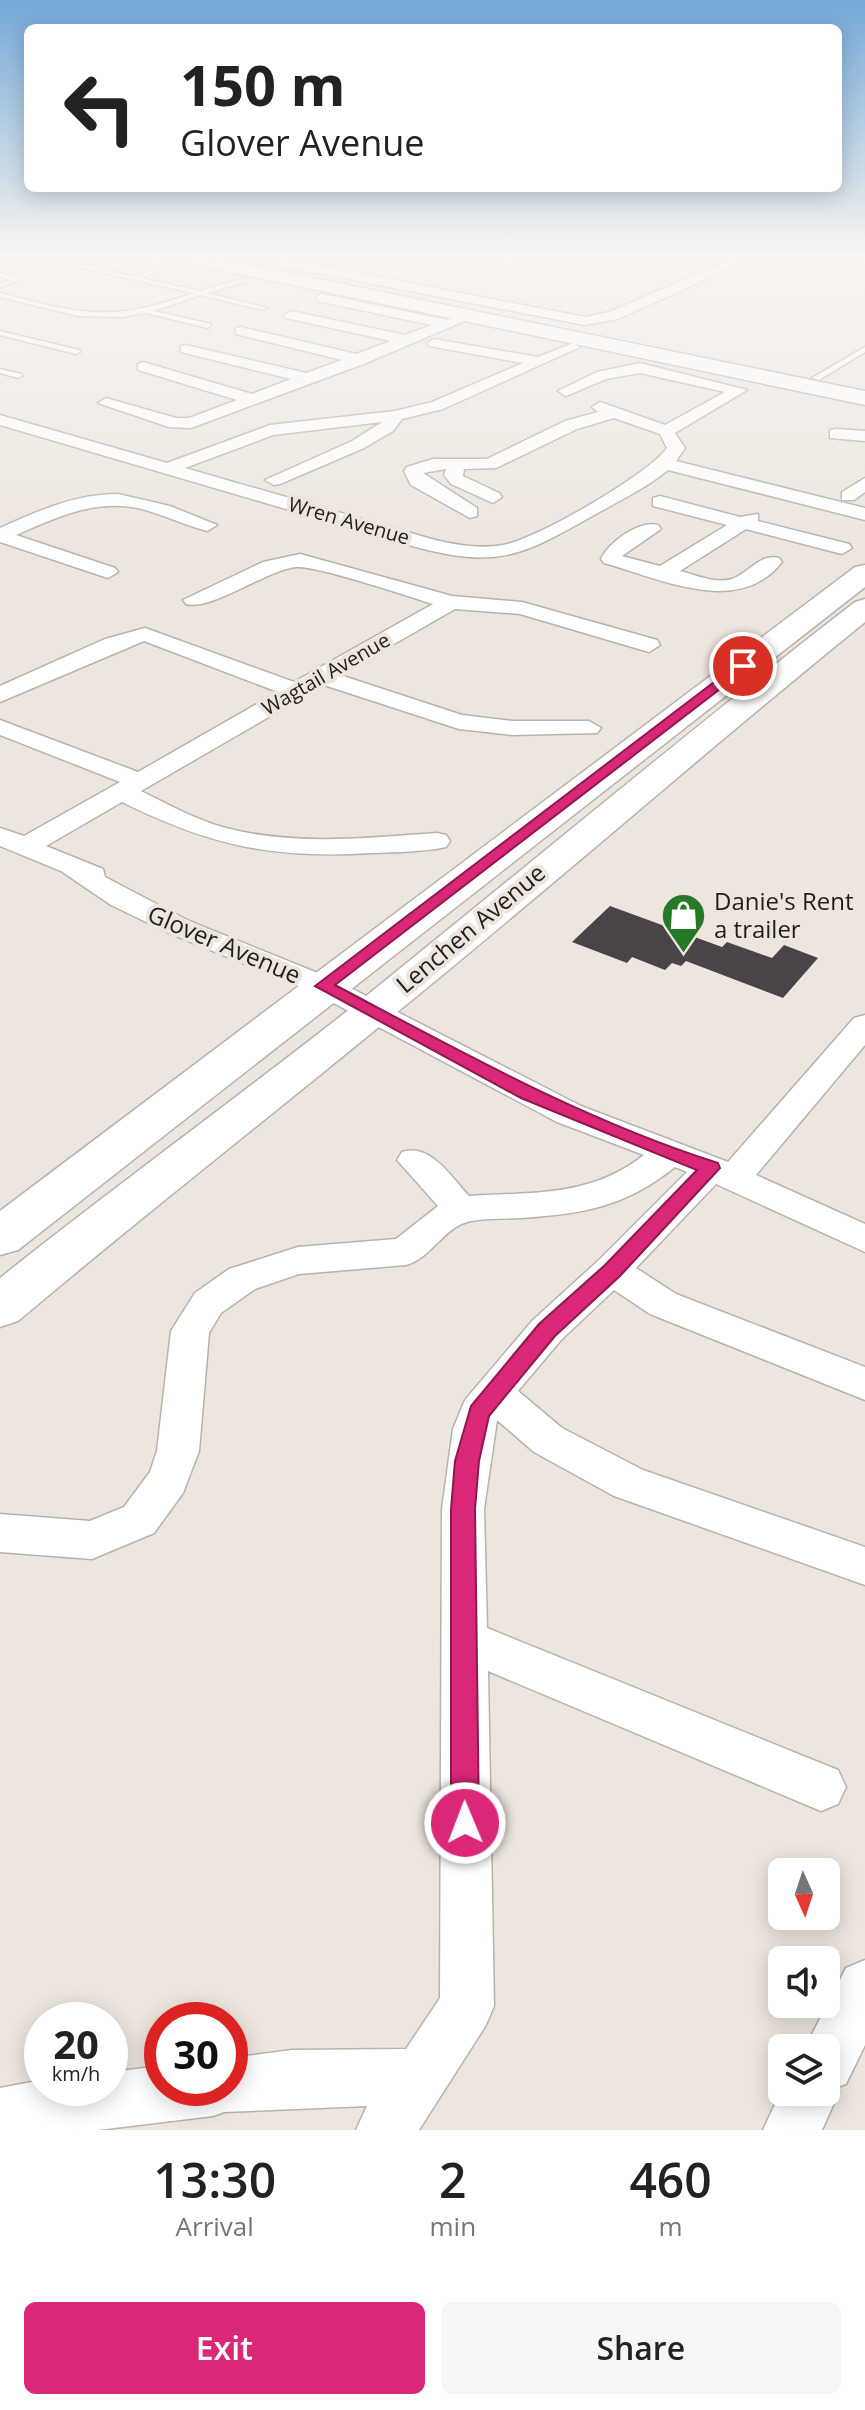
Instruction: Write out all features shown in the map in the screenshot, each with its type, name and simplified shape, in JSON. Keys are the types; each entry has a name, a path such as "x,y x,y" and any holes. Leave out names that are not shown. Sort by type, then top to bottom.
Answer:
{"main road":[{"path":"618,350 865,396"},
{"path":"669,350 865,388"},
{"path":"816,378 812,382 865,396"},
{"name":"Lenchen Avenue","path":"0,1237 328,982 854,561"},
{"name":"Lenchen Avenue","path":"0,1307 142,1190 379,1006 717,725 865,608"}],"street":[{"path":"192,350 311,379"},
{"path":"321,350 361,360"},
{"path":"106,403 186,424 383,350"},
{"path":"336,422 342,391 354,375 416,350"},
{"path":"476,350 613,372"},
{"path":"170,468 270,430 395,416 447,403 566,350"},
{"path":"143,367 256,400"},
{"name":"Wren Avenue","path":"0,420 419,542 480,554 508,551 528,544 649,477 669,448 739,390 647,369 613,372"},
{"path":"566,391 613,372"},
{"path":"470,512 413,475 413,471 423,466 490,464 608,410 669,448 788,495 865,514"},
{"path":"274,480 386,429 395,416"},
{"path":"836,434 865,436"},
{"path":"717,459 726,467 856,498 865,483"},
{"path":"457,464 453,475 457,480 493,497"},
{"path":"661,574 788,495"},
{"path":"0,535 63,509 105,500 127,501 207,525"},
{"path":"660,502 743,524 854,561"},
{"path":"651,529 622,545 610,557 708,587 739,584 772,562"},
{"path":"0,535 108,572"},
{"path":"193,600 270,566 300,560 451,602 522,608 649,645"},
{"name":"Wagtail Avenue","path":"12,842 131,787 451,602"},
{"path":"0,695 113,644 145,634 296,691"},
{"path":"321,676 459,722 512,728 589,728"},
{"path":"0,727 131,787 191,825 266,844 335,846 437,841"},
{"name":"Glover Avenue","path":"12,842 73,869 135,890 379,1006 694,1162 865,1239"},
{"path":"385,2130 467,2006 463,1509 467,1461 479,1412 547,1330 612,1270 694,1162 865,1025"},
{"path":"414,1160 461,1209"},
{"path":"0,1533 92,1540 139,1520 168,1480 178,1451 190,1331 208,1303 228,1286 279,1265 406,1252 434,1225 461,1209 556,1203 608,1194 694,1162"},
{"path":"612,1270 663,1304 865,1384"},
{"path":"493,1393 548,1440 629,1483 865,1566"},
{"path":"462,1639 821,1787"},
{"path":"840,2036 865,1987"},
{"path":"248,2084 292,2078 418,2077"},
{"path":"10,2112 144,2096"},
{"path":"792,2130 804,2106"}],"lane":[{"path":"70,350 76,352"},
{"path":"816,378 863,350"},
{"path":"0,371 18,376"}],"building":[{"name":"Danie's Rent a trailer","path":"610,906 722,947 727,942 772,958 784,945 818,958 783,998 686,961 681,966 672,963 665,970 632,957 627,963 572,942"}],"place":[{"name":"Danie's Rent a trailer","path":"683,955"}],"route":[{"path":"465,1823 463,1509 467,1461 479,1412 517,1362 547,1330 612,1270 711,1168 569,1114 426,1042 324,986 743,666"}]}
